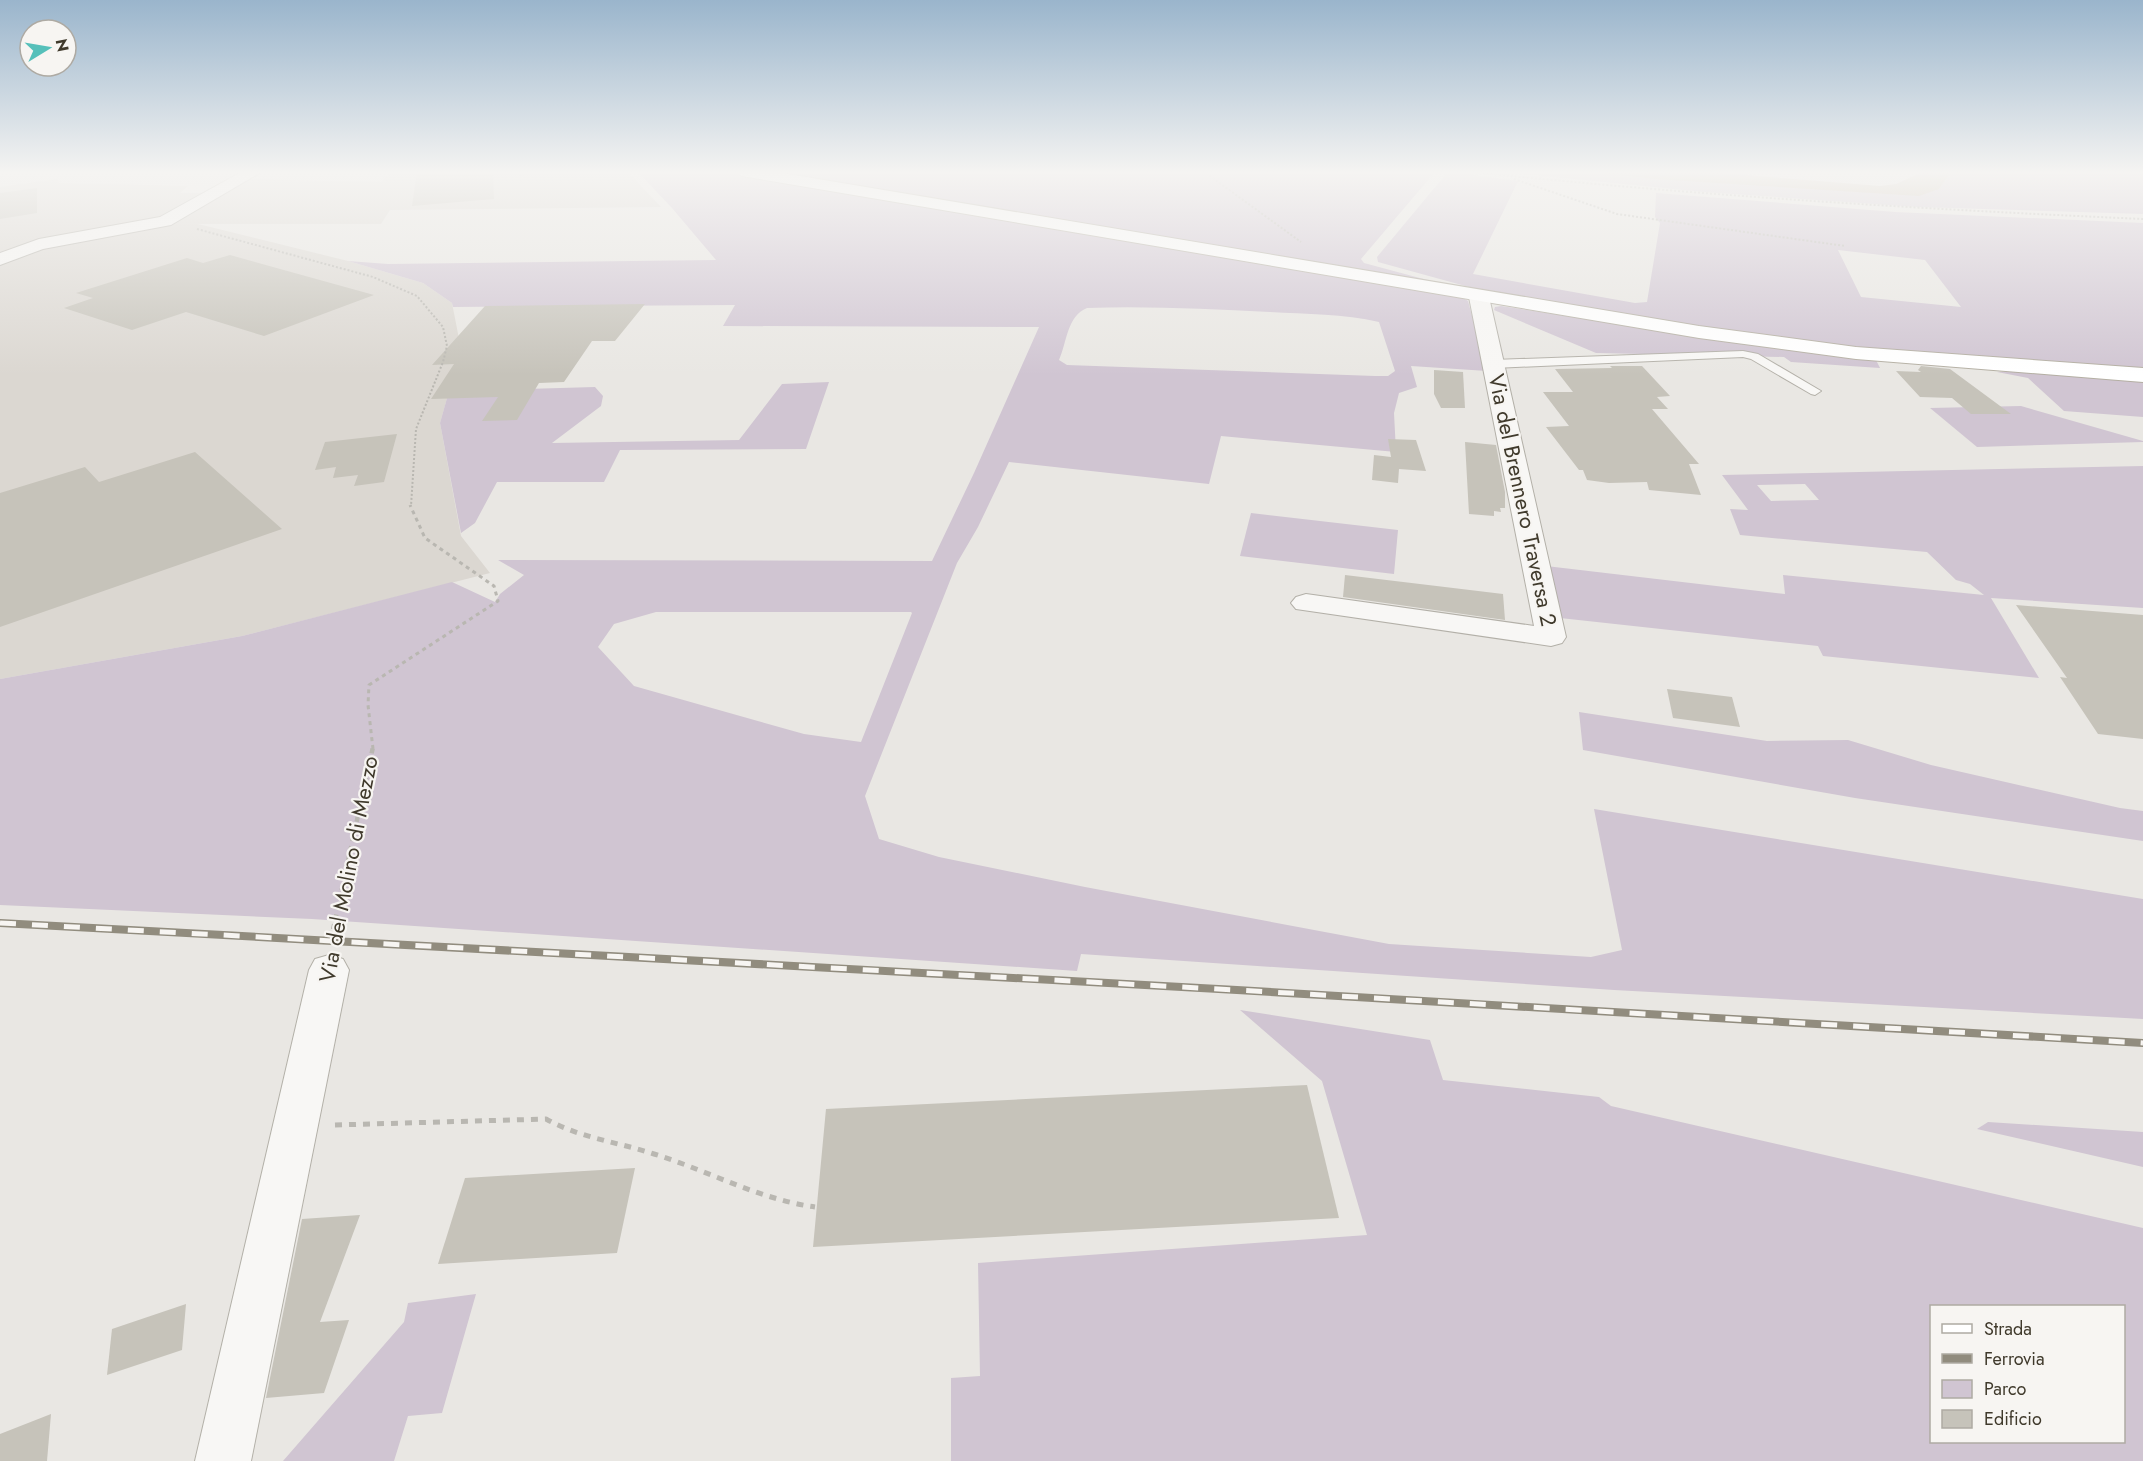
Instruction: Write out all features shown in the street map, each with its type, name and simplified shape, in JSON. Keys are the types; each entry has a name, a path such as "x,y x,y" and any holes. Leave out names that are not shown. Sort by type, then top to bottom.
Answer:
{"main road":[{"path":"1141,239 1479,297 1819,349 2143,375"}],"street":[{"path":"0,259 39,244 65,239"},
{"path":"0,259 10,260 17,266 0,276"},
{"name":"Via del Brennero Traversa 2","path":"1306,603 1551,637 1479,297"},
{"name":"Via del Molino di Mezzo","path":"223,1461 329,970"}],"lane":[{"path":"1494,364 1743,354 1760,359 1815,391"}],"path":[{"name":"Via del Molino di Mezzo","path":"233,239 373,277 417,296 443,327 447,346 443,362 416,429 410,504 425,538 494,586 498,601 369,685 368,705 372,748 331,940 329,970"},
{"path":"1299,239 1304,243"},
{"path":"1792,239 1845,246"},
{"path":"295,1126 546,1119 565,1131 654,1154 789,1205 815,1207"}],"shaded area":[{"path":"0,239 260,239 348,261 423,283 452,303 461,349 440,423 461,536 490,573 242,636 0,679"}],"green space":[{"path":"698,239 1119,239 1463,298 1468,301 1487,371 1411,366 1417,387 1399,393 1394,413 1396,452 1221,436 1209,484 1009,462 978,527 957,563 865,796 879,839 939,857 1389,944 1591,957 1622,950 1594,809 2143,899 2143,1019 1614,990 1081,954 1077,971 312,919 0,905 0,679 242,636 452,582 495,602 500,594 524,575 498,560 932,561 1039,327 723,326 735,305 453,307 452,303 423,283 348,261 388,264 716,260","holes":["1133,307 1311,314 1352,317 1379,322 1395,371 1388,376 1375,376 1067,365 1059,360 1071,323 1080,312 1087,308","656,612 911,612 861,742 804,734 634,686 598,647 614,624"]},
{"path":"1168,239 1378,239 1361,259 1364,263 1457,288"},
{"path":"1392,239 1490,239 1473,274 1635,303 1647,302 1657,239 2143,239 2143,371 1889,351 1690,326 1472,290 1469,287 1378,262 1377,257","holes":["1838,250 1925,260 1961,307 1861,297"]},
{"path":"1501,306 1748,344 1876,360 1880,368 1791,362 1784,357 1596,353 1494,310 1495,307"},
{"path":"2017,371 2143,381 2143,417 2064,411 2028,378 1997,372"},
{"path":"829,382 806,449 620,450 604,482 497,482 475,523 461,533 440,423 449,391 595,387 603,396 601,406 552,443 739,440 782,384"},
{"path":"2021,406 2143,442 1977,447 1930,408"},
{"path":"2143,466 2143,608 1991,598 2039,678 1823,656 1818,646 1560,618 1546,566 1785,594 1783,575 1984,595 1970,584 1956,580 1927,552 1740,535 1730,509 1748,510 1722,475","holes":["1805,484 1819,500 1771,501 1757,485"]},
{"path":"1251,513 1398,530 1394,574 1240,556"},
{"path":"1579,712 1767,741 1848,740 1931,765 2120,808 2143,811 2143,841 1855,798 1583,750"},
{"path":"1240,1010 1430,1040 1443,1080 1599,1097 1611,1106 2143,1228 2143,1461 951,1461 951,1378 980,1376 978,1263 1367,1235 1322,1081"},
{"path":"1988,1122 2143,1132 2143,1167 1977,1129"},
{"path":"476,1294 442,1413 408,1416 394,1461 283,1461 404,1322 408,1303"}],"building":[{"path":"230,255 374,295 264,336 186,312 132,330 64,308 93,298 76,293 187,258 203,263"},
{"path":"645,304 615,341 592,341 564,382 539,383 517,420 482,421 498,397 431,399 454,364 432,365 485,306"},
{"path":"1610,366 1642,366 1670,396 1657,397 1668,409 1652,409 1699,464 1689,464 1701,495 1649,490 1647,482 1609,483 1587,480 1583,470 1579,470 1546,427 1569,426 1543,392 1573,392 1555,369 1612,368"},
{"path":"1921,366 1950,369 2011,414 1971,414 1952,398 1920,397 1896,371 1921,372 1918,370"},
{"path":"1434,370 1463,372 1465,408 1441,408 1434,394"},
{"path":"397,434 384,482 354,486 358,475 333,478 336,467 315,470 325,442"},
{"path":"1388,439 1416,440 1426,471 1399,469 1398,483 1372,480 1374,455 1391,457"},
{"path":"1465,442 1496,445 1505,492 1505,508 1500,508 1501,512 1494,511 1494,516 1469,514"},
{"path":"195,452 282,529 0,627 0,493 85,467 99,482"},
{"path":"1345,575 1503,594 1505,620 1343,597"},
{"path":"2016,605 2143,615 2143,739 2098,734 2060,677 2067,678"},
{"path":"1667,689 1732,697 1740,727 1673,718"},
{"path":"1307,1085 1339,1218 813,1247 826,1109"},
{"path":"635,1168 617,1253 438,1264 465,1178"},
{"path":"360,1215 320,1322 349,1320 324,1393 266,1398 302,1219"},
{"path":"186,1304 182,1350 107,1375 112,1329"},
{"path":"51,1414 47,1461 0,1461 0,1434"}],"railway":[{"path":"0,923 1237,990 2143,1043"}]}
